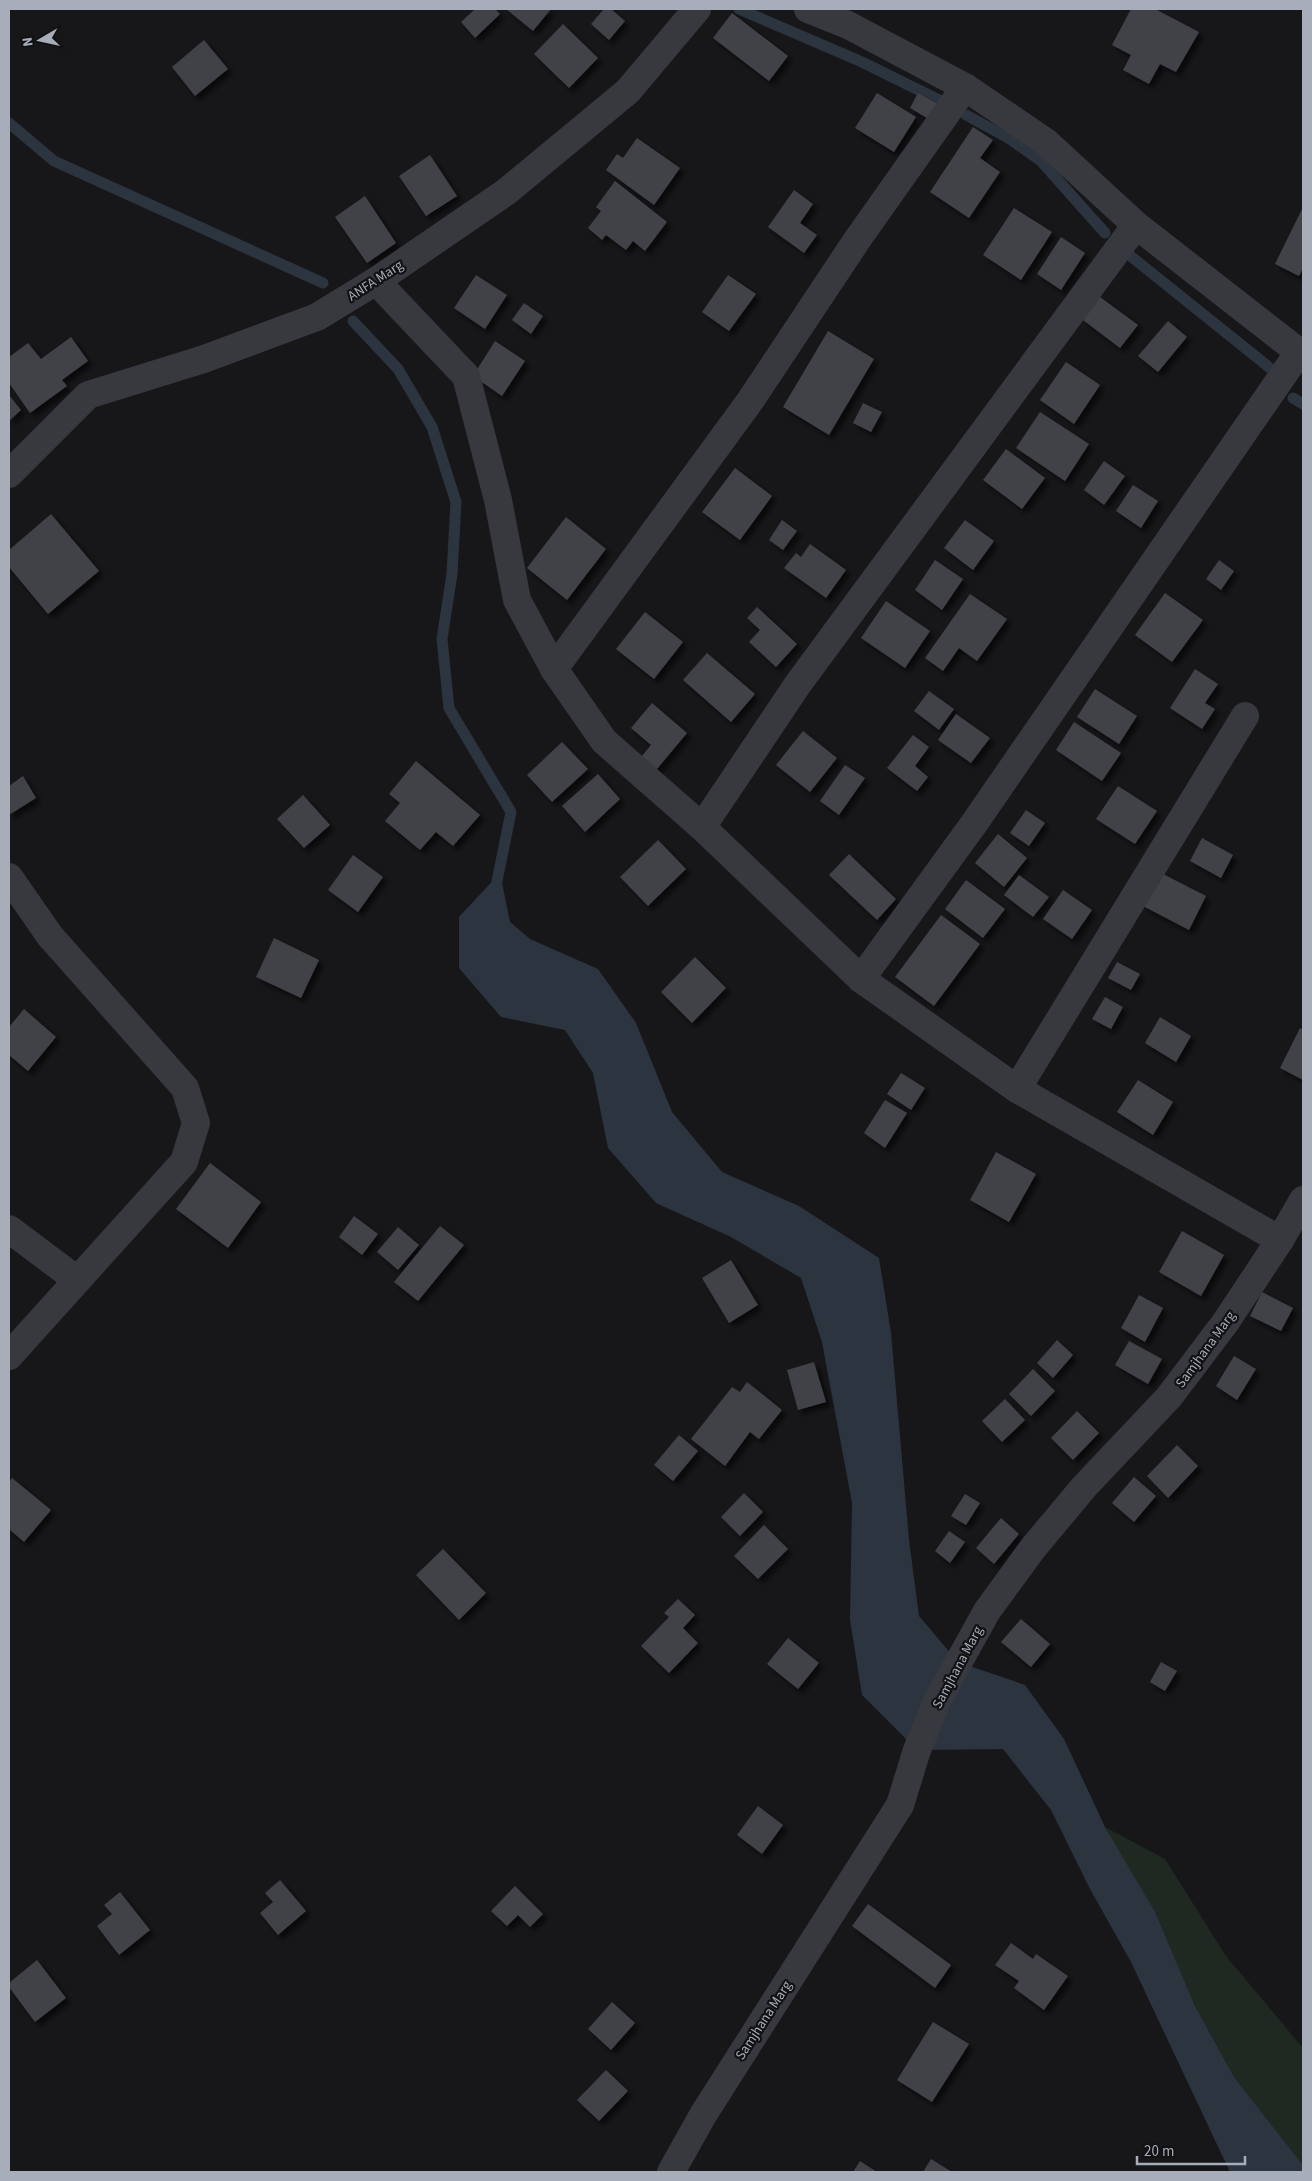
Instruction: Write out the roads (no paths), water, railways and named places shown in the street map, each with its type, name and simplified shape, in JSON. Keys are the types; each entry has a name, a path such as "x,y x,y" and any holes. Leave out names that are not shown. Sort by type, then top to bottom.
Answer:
{"street":[{"name":"ANFA Marg","path":"9,474 88,395 204,359 317,317 376,281 506,192 628,91 697,9"},
{"path":"808,9 848,25 965,88 1046,142 1136,225 1301,353 973,825 861,979"},
{"path":"554,669 750,401 857,240 965,88"},
{"path":"702,827 798,684 1136,225"},
{"path":"376,281 466,376 498,500 517,600 554,669 604,742 702,827 861,979 1017,1089 1280,1240"},
{"path":"1017,1089 1245,716"},
{"path":"9,877 50,936 185,1088 196,1123 184,1162 9,1356"},
{"name":"Samjhana Marg","path":"671,2172 708,2107 900,1805 917,1750 937,1701 987,1611 1033,1548 1084,1487 1169,1397 1225,1323 1280,1240 1303,1200"},
{"path":"9,1229 77,1280"}],"waterway":[{"path":"739,9 862,62 947,104"},
{"path":"966,115 1010,139 1041,161 1105,233"},
{"path":"9,123 54,161 323,283"},
{"path":"1128,254 1270,368"},
{"path":"353,321 398,369 432,427 456,502 452,574 442,639 449,708 511,812 496,886"},
{"path":"1293,398 1303,404"}]}
